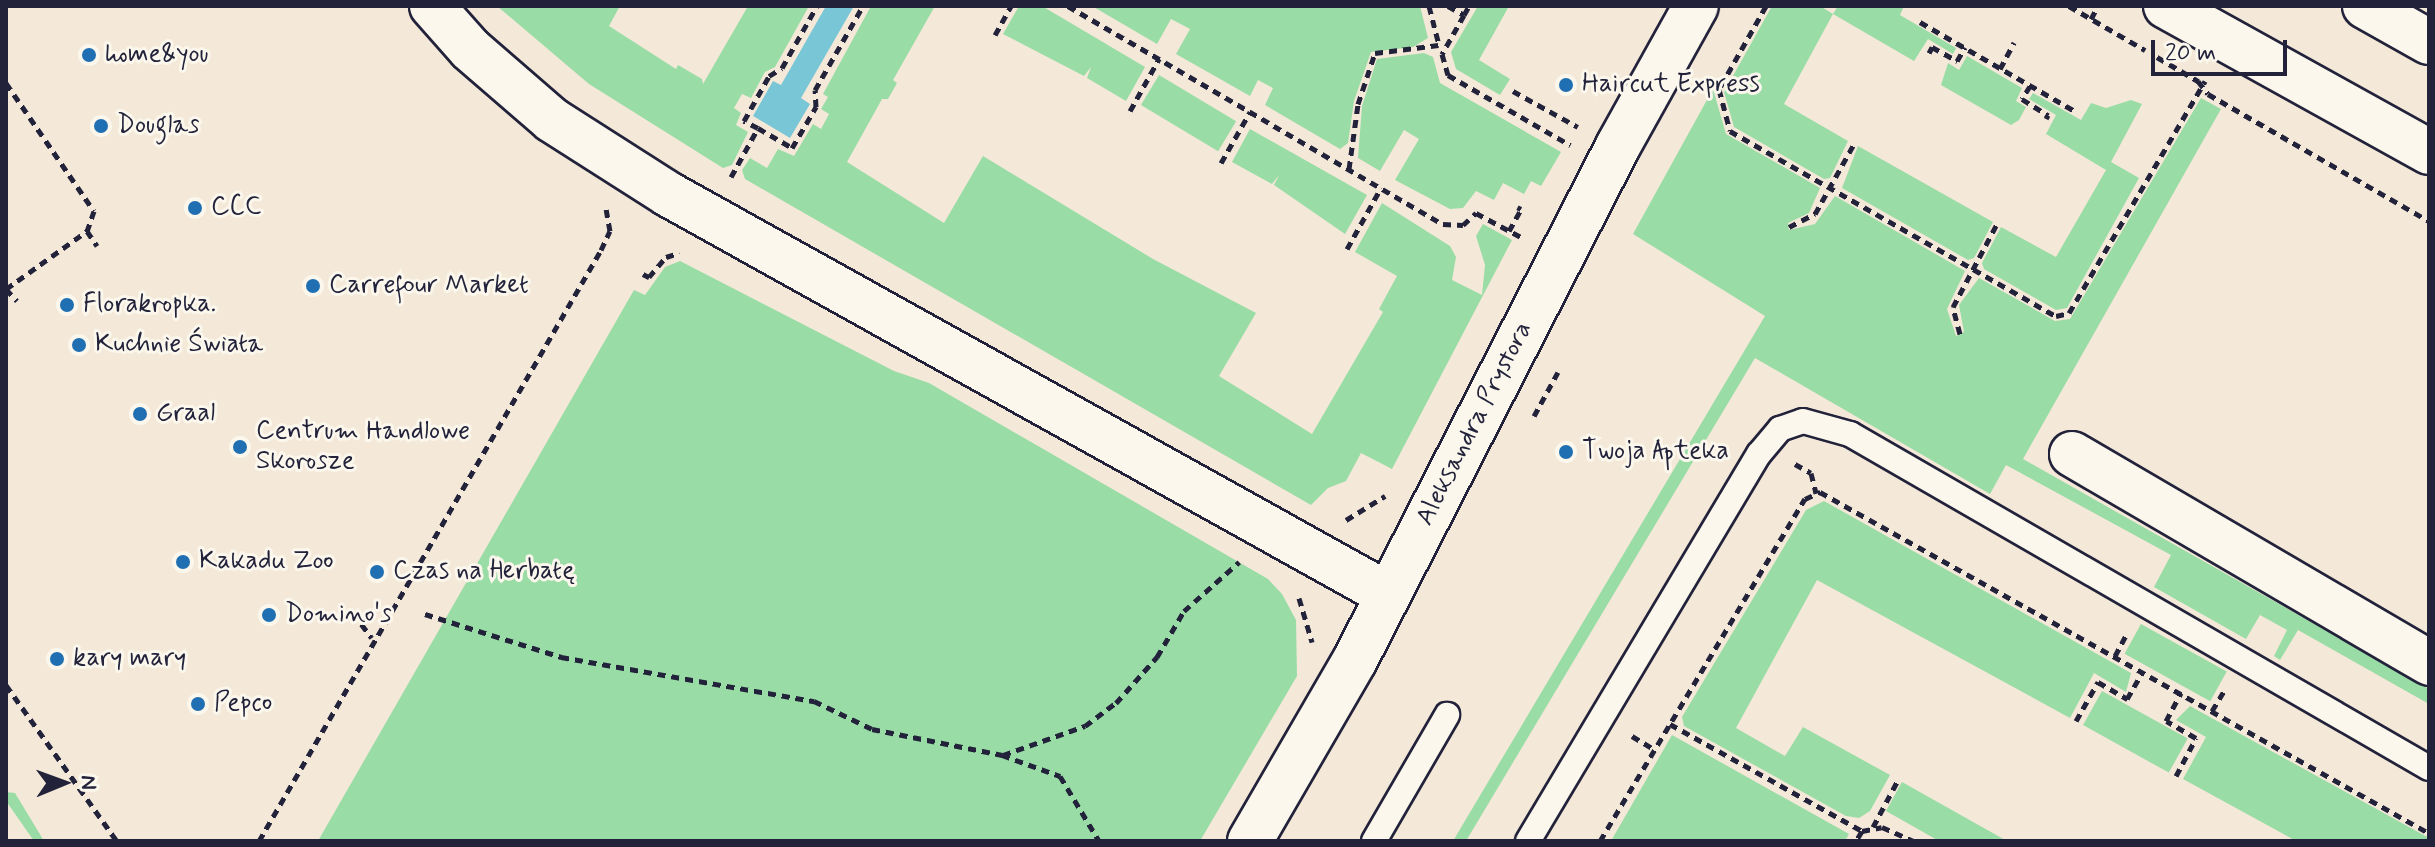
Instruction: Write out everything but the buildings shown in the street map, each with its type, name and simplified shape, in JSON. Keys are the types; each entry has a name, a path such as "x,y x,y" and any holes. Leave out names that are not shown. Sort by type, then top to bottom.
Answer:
{"street":[{"path":"432,6 470,49 552,120 668,194 1387,594"},
{"name":"Aleksandra Prystora","path":"1250,841 1341,685 1696,6"},
{"path":"2166,6 2429,152"},
{"path":"2365,6 2429,42"},
{"path":"2072,454 2429,663"}],"lane":[{"path":"1528,841 1759,454 1780,429 1803,421 1850,434 2429,768"},
{"path":"1374,841 1447,715"}],"path":[{"path":"817,6 782,68 769,76 744,121 792,148 816,107 815,90 863,6"},
{"path":"995,35 1011,6"},
{"path":"1068,6 1443,224 1463,225 1476,213 1512,233 1521,209 1517,207"},
{"path":"1429,6 1448,75 1577,149"},
{"path":"1448,6 1464,15"},
{"path":"1442,54 1469,6"},
{"path":"1766,6 1719,89 1730,131 2056,316 2069,313 2202,83"},
{"path":"2069,6 2429,221"},
{"path":"2091,19 2098,6"},
{"path":"1920,22 2073,110"},
{"path":"2000,69 2014,43"},
{"path":"1349,169 1358,104 1375,53 1439,45"},
{"path":"1929,53 1932,47 1957,61 1965,47"},
{"path":"1130,111 1159,59"},
{"path":"6,83 94,211 87,231 6,289 17,301"},
{"path":"2030,86 2022,99 2048,115 2046,119"},
{"path":"1513,91 1586,132"},
{"path":"25,111 33,106"},
{"path":"1221,163 1250,111"},
{"path":"729,182 758,128"},
{"path":"1789,227 1810,220 1854,144"},
{"path":"54,152 61,147"},
{"path":"1347,249 1381,188"},
{"path":"259,841 398,588 604,251 610,222 599,202"},
{"path":"1960,334 1953,307 1997,224"},
{"path":"87,231 97,246"},
{"path":"643,274 649,277 666,257 686,253"},
{"path":"1600,841 1805,499 1820,492 2429,833"},
{"path":"1002,755 1085,726 1116,703 1157,657 1184,611 1249,555"},
{"path":"1293,589 1305,610 1313,649"},
{"path":"353,613 372,638"},
{"path":"425,614 561,657 814,701 872,729 1002,755 1060,776 1099,841"},
{"path":"2076,721 2098,682 2127,699 2143,671"},
{"path":"6,685 66,774 117,841"},
{"path":"15,698 23,692"},
{"path":"2176,776 2196,738 2166,721 2181,693"},
{"path":"1670,724 1862,831"},
{"path":"42,737 51,731"},
{"path":"66,774 75,767"},
{"path":"1872,828 1898,780"},
{"path":"1856,841 1862,831 1872,828 1894,830 1913,841"}],"green space":[{"path":"497,6 620,6 609,26 676,69 678,65 702,79 703,84 748,6 809,6 775,67 765,72 751,98 742,94 734,108 741,113 736,125 748,132 732,165 723,168 589,84"},
{"path":"871,6 935,6 893,80 897,83 888,99 882,99 847,162 944,223 983,156 1153,259 1256,313 1219,376 1312,434 1383,312 1379,309 1397,276 1355,252 1382,203 1450,246 1456,257 1452,280 1482,295 1485,265 1476,236 1483,224 1512,240 1392,469 1361,453 1346,481 1328,488 1311,505 745,179 742,170 750,158 767,168 778,149 794,156 813,124 821,129 829,114 821,109 828,97 823,94"},
{"path":"1019,6 1042,6 1145,67 1126,101 1087,78 1091,67 1084,76 1003,34"},
{"path":"1092,6 1420,6 1428,38 1413,47 1371,52 1354,101 1348,143 1340,149 1265,105 1273,88 1258,80 1250,96 1176,54 1190,29 1171,19 1157,44"},
{"path":"1478,6 1509,6 1479,60 1510,79 1500,95 1456,69 1451,52"},
{"path":"1772,6 1820,6 1833,14 1784,104 1848,141 1830,178 1824,179 1734,127 1724,92"},
{"path":"1838,6 1904,6 1900,15 1956,48 1953,54 1928,39 1914,61 1833,14"},
{"path":"1424,53 1433,57 1440,83 1561,152 1541,186 1531,181 1524,194 1503,183 1494,200 1476,191 1463,208 1450,209 1395,180 1419,139 1404,130 1380,171 1358,158 1362,106 1377,59"},
{"path":"1967,56 2022,88 2016,101 2026,107 2019,120 2011,125 1941,85 1948,63 1959,70"},
{"path":"1159,75 1236,121 1218,151 1141,105"},
{"path":"1713,89 1726,134 1820,188 1809,213 1788,223 1789,230 1815,224 1835,196 1965,271 1947,309 1956,336 1964,332 1959,305 1979,278 2055,321 2070,319 2201,98 2221,109 2023,459 2429,689 2429,704 2298,630 2280,660 2274,656 2287,630 2260,615 2246,639 2154,587 2171,555 2006,465 1990,494 1755,358 1466,841 1453,841 1765,316 1633,234"},
{"path":"2033,93 2081,120 2091,103 2106,108 2131,100 2142,104 2111,162 2139,178 2067,308 2056,310 1984,269 1982,263 2001,227 2056,257 2106,170 2046,134 2056,115 2029,99"},
{"path":"1250,129 1367,195 1345,234 1274,185 1279,175 1272,184 1232,162"},
{"path":"1858,146 1993,222 1974,258 1968,260 1842,188"},
{"path":"680,261 894,371 929,383 1268,579 1282,594 1296,620 1297,676 1200,841 318,841 634,290 645,295 665,267"},
{"path":"1824,501 2131,673 2126,692 2094,673 2070,718 1817,580 1736,728 1785,756 1803,727 1890,775 1870,811 1859,818 1846,816 1684,726 1682,717 1806,510"},
{"path":"2141,624 2227,672 2210,701 2125,654"},
{"path":"2102,691 2188,739 2169,773 2083,725"},
{"path":"2190,706 2429,838 2429,841 2296,841 2183,779 2206,737 2176,720"},
{"path":"1672,735 1849,834 1845,841 1611,841"},
{"path":"1902,782 2007,841 1939,841 1886,811"},
{"path":"6,792 15,793 44,841 34,841 6,801"}],"water":[{"path":"826,6 854,6 801,98 810,104 790,138 753,116 773,81 781,85"}],"place":[{"name":"home&you","path":"89,55"},
{"name":"Haircut Express","path":"1566,85"},
{"name":"Douglas","path":"101,126"},
{"name":"CCC","path":"195,208"},
{"name":"Carrefour Market","path":"313,286"},
{"name":"Florakropka.","path":"67,305"},
{"name":"Kuchnie Świata","path":"79,345"},
{"name":"Graal","path":"140,414"},
{"name":"Centrum Handlowe Skorosze","path":"240,447"},
{"name":"Twoja Apteka","path":"1566,452"},
{"name":"Kakadu Zoo","path":"183,562"},
{"name":"Czas na Herbatę","path":"377,572"},
{"name":"Domino's","path":"269,615"},
{"name":"kary mary","path":"57,659"},
{"name":"Pepco","path":"198,704"}]}
